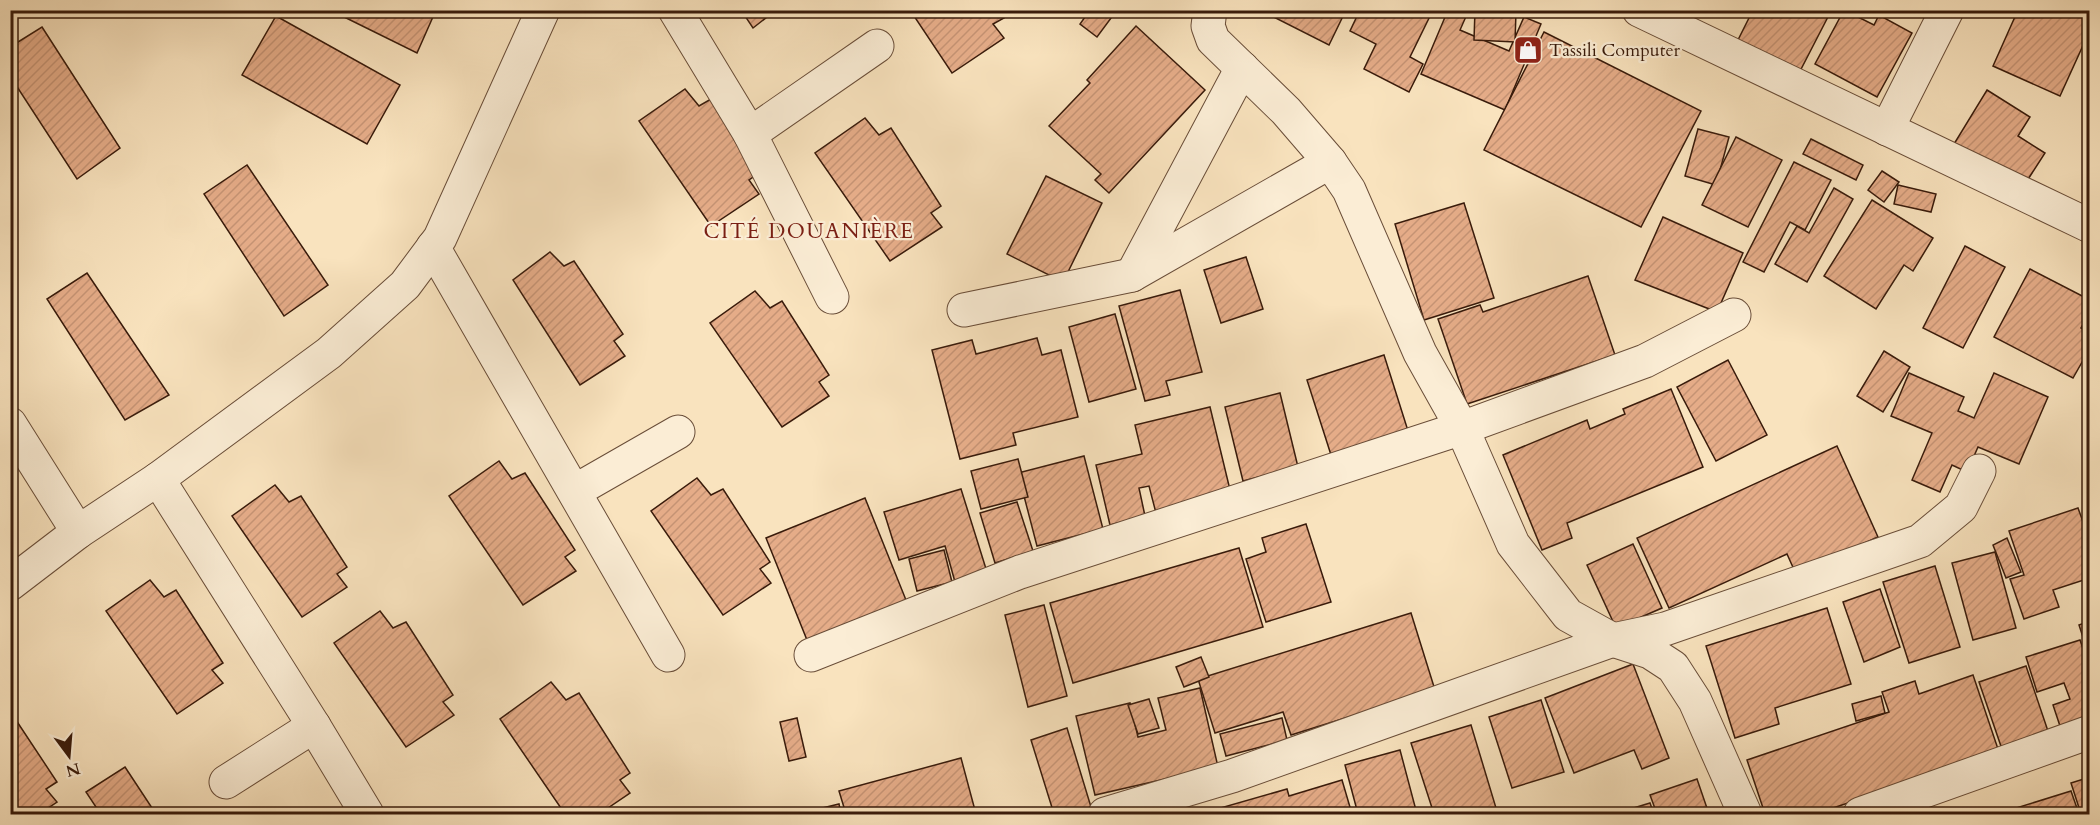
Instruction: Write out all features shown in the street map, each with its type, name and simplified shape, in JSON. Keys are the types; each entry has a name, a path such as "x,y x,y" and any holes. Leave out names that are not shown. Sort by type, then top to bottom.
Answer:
{"street":[{"path":"10,584 78,532 158,479 329,353 369,320 405,285 440,238 543,10"},
{"path":"675,10 750,134 832,297"},
{"path":"1210,10 1208,26 1213,40 1330,162 1349,190 1420,352 1461,428 1513,544 1538,580 1568,615 1613,640 1650,652 1673,667 1695,701 1745,814"},
{"path":"1639,10 2090,226"},
{"path":"1887,129 1947,10"},
{"path":"750,134 877,46"},
{"path":"1132,275 1242,68"},
{"path":"964,310 1132,275 1330,162"},
{"path":"433,247 576,491 668,655"},
{"path":"811,655 1020,572 1461,428 1645,361 1734,315"},
{"path":"10,424 78,532"},
{"path":"576,491 678,432"},
{"path":"1105,814 1232,776 1613,640 1665,629 1920,541 1961,507 1979,471"},
{"path":"158,479 367,814"},
{"path":"226,782 314,726"},
{"path":"1860,814 2090,732"}],"building":[{"path":"330,10 436,10 417,53"},
{"path":"741,10 776,10 753,28"},
{"path":"910,10 999,10 1004,18 993,24 1004,38 952,73"},
{"path":"1090,10 1117,10 1097,37 1080,24"},
{"path":"1260,10 1346,10 1329,45"},
{"path":"1360,10 1433,10 1410,57 1423,64 1409,92 1364,69 1376,44 1350,31"},
{"path":"1448,10 1468,12 1460,30 1509,51 1524,17 1541,24 1505,110 1421,74"},
{"path":"1475,10 1516,12 1515,42 1474,40"},
{"path":"1753,10 1831,11 1798,75 1736,44"},
{"path":"1844,10 1874,25 1879,15 1912,33 1877,97 1815,64"},
{"path":"2018,10 2090,10 2090,30 2060,96 1993,66"},
{"path":"276,16 400,85 367,144 242,75"},
{"path":"1136,26 1205,90 1109,193 1095,180 1101,174 1049,126 1090,83 1087,80"},
{"path":"42,27 120,148 77,179 10,76 10,47"},
{"path":"1544,32 1701,111 1641,227 1484,150"},
{"path":"685,89 699,106 711,99 759,173 749,180 759,194 711,226 639,121"},
{"path":"1987,90 2030,117 2018,136 2045,153 2023,187 1954,144"},
{"path":"865,118 879,135 891,128 941,206 931,213 942,227 890,261 815,153"},
{"path":"1698,129 1729,137 1716,185 1685,176"},
{"path":"1736,137 1782,160 1748,227 1702,205"},
{"path":"1811,139 1863,165 1856,180 1803,154"},
{"path":"1794,162 1831,180 1805,230 1790,222 1764,272 1743,262"},
{"path":"247,165 328,285 284,316 204,194"},
{"path":"1882,171 1899,182 1884,202 1868,190"},
{"path":"1046,176 1102,203 1063,282 1007,254"},
{"path":"1898,185 1936,194 1931,212 1894,204"},
{"path":"1834,188 1853,199 1807,282 1775,264 1797,226 1809,233"},
{"path":"1872,200 1933,238 1913,271 1904,265 1876,309 1824,276"},
{"path":"1464,203 1494,298 1424,320 1395,224"},
{"path":"1663,217 1743,253 1717,312 1635,280"},
{"path":"1965,246 2005,267 1963,348 1923,328"},
{"path":"550,252 564,266 574,261 623,334 614,341 625,356 580,385 513,280"},
{"path":"1246,257 1263,309 1221,323 1204,270"},
{"path":"2030,269 2090,300 2090,311 2081,328 2090,333 2090,348 2073,378 1994,337"},
{"path":"87,273 169,395 125,420 47,299"},
{"path":"1588,276 1615,355 1467,404 1438,319 1480,305 1483,312"},
{"path":"1180,290 1202,372 1166,381 1170,395 1145,401 1119,306"},
{"path":"755,291 770,308 782,301 829,375 819,382 829,396 782,427 710,323"},
{"path":"1115,314 1136,389 1089,402 1069,327"},
{"path":"1037,338 1042,355 1061,350 1078,417 1013,433 1016,445 960,459 932,350 972,340 976,354"},
{"path":"1884,351 1910,367 1883,412 1857,396"},
{"path":"1384,355 1409,434 1332,458 1307,380"},
{"path":"1728,360 1767,435 1716,461 1677,387"},
{"path":"1909,373 1964,397 1958,411 1974,418 1994,373 2048,397 2019,464 1978,447 1967,472 1952,465 1940,492 1912,480 1932,433 1891,416"},
{"path":"1671,389 1703,467 1567,523 1572,538 1542,550 1503,455 1587,420 1590,429 1625,414 1623,409"},
{"path":"1280,393 1298,467 1243,481 1225,407"},
{"path":"1210,407 1231,494 1156,513 1149,486 1139,488 1145,516 1110,525 1096,465 1142,454 1135,425"},
{"path":"1837,446 1878,537 1796,574 1787,554 1669,608 1637,538"},
{"path":"1084,456 1103,529 1037,546 1018,473"},
{"path":"1018,459 1028,497 981,509 971,471"},
{"path":"499,461 512,479 525,473 575,550 565,557 576,571 523,605 449,496"},
{"path":"697,478 711,495 723,489 770,562 760,569 771,583 723,615 651,511"},
{"path":"275,485 289,502 301,496 347,567 337,574 347,587 302,617 232,516"},
{"path":"961,489 987,572 955,582 945,546 899,560 884,512"},
{"path":"865,498 908,605 809,645 766,538"},
{"path":"1017,502 1033,551 995,563 980,513"},
{"path":"2078,508 2086,530 2090,528 2090,578 2053,590 2059,607 2024,619 2010,579 2024,575 2009,531"},
{"path":"1306,524 1331,602 1266,622 1246,559 1266,552 1262,538"},
{"path":"2007,538 2021,572 2006,578 1993,545"},
{"path":"1633,544 1662,608 1616,628 1587,565"},
{"path":"1239,548 1263,627 1073,683 1050,603"},
{"path":"944,550 952,582 917,591 909,559"},
{"path":"1995,552 2016,628 1973,640 1952,563"},
{"path":"1935,566 1960,647 1909,663 1883,582"},
{"path":"150,580 164,597 176,590 223,663 212,670 223,683 177,714 106,611"},
{"path":"1880,589 1900,647 1864,662 1843,602"},
{"path":"1044,605 1067,696 1028,707 1005,615"},
{"path":"1827,608 1851,684 1775,708 1779,724 1735,738 1706,646"},
{"path":"380,611 393,628 406,622 453,695 443,702 454,715 406,747 334,643"},
{"path":"1411,613 1435,690 1291,735 1283,712 1215,733 1198,679"},
{"path":"2090,621 2090,659 2079,625"},
{"path":"2080,640 2090,669 2090,720 2061,729 2053,705 2070,699 2064,683 2037,692 2026,657"},
{"path":"1201,657 1209,677 1184,687 1176,667"},
{"path":"1633,664 1669,758 1642,769 1634,750 1574,773 1545,698"},
{"path":"2026,666 2051,740 2004,755 1979,682"},
{"path":"1973,675 1998,749 1947,770 1815,814 1793,814 1792,809 1777,814 1765,814 1747,760 1889,712 1882,692 1915,681 1919,694"},
{"path":"551,682 566,700 579,693 630,773 620,780 630,793 599,814 565,814 500,719"},
{"path":"1200,688 1218,767 1095,795 1076,716 1130,703 1138,737 1166,730 1158,698"},
{"path":"1881,696 1885,713 1856,721 1852,704"},
{"path":"1149,699 1159,728 1138,734 1128,705"},
{"path":"1541,700 1564,772 1512,788 1489,717"},
{"path":"10,711 57,782 46,789 57,802 39,814 10,814"},
{"path":"797,718 806,757 789,761 780,722"},
{"path":"1282,718 1287,740 1226,756 1220,734"},
{"path":"1471,725 1496,808 1475,814 1434,814 1411,743"},
{"path":"1067,728 1091,807 1066,814 1054,814 1031,740"},
{"path":"1400,750 1417,814 1358,814 1345,765"},
{"path":"961,758 976,814 846,814 839,791"},
{"path":"125,767 156,814 92,814 98,810 86,792"},
{"path":"2090,777 2090,814 2081,814 2071,783"},
{"path":"1697,779 1709,814 1657,814 1650,795"},
{"path":"1342,780 1352,814 1218,814 1217,809 1287,789 1289,796"},
{"path":"2071,791 2079,814 1997,814"},
{"path":"1650,803 1654,814 1614,814"},
{"path":"839,804 841,814 798,814"}],"place":[{"name":"Tassili Computer","path":"1528,50"}],"district":[{"name":"CITÉ DOUANIÈRE","path":"809,231"}]}
